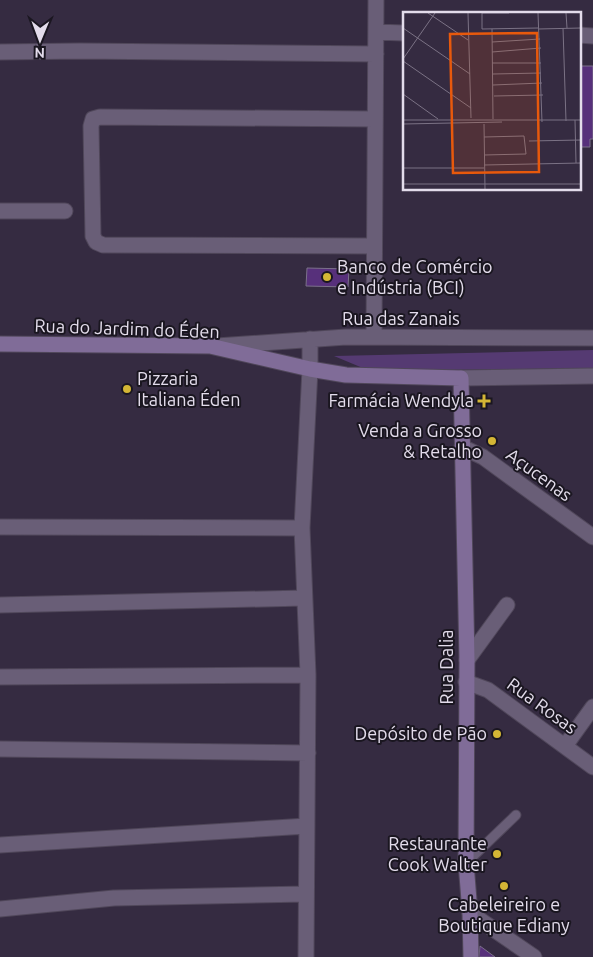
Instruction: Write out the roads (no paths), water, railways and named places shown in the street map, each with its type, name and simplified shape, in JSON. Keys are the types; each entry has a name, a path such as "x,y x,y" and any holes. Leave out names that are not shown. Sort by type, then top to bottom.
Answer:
{"street":[{"path":"374,336 376,0"},
{"path":"376,32 403,33"},
{"path":"580,35 593,36"},
{"path":"0,52 376,54"},
{"path":"374,246 103,245 96,242 93,236 91,126 93,119 100,117 375,119"},
{"path":"0,211 65,210"},
{"name":"Rua das Zanais","path":"210,346 374,336 593,338"},
{"path":"306,957 308,676 302,528 310,339"},
{"name":"Rua do Jardim do Éden","path":"0,344 210,346 310,369 361,376 461,378"},
{"path":"461,378 593,376"},
{"name":"Rua Dalia","path":"461,378 467,660 466,863 471,957"},
{"name":"Açucenas","path":"462,447 483,457 593,537"},
{"path":"0,527 302,528"},
{"path":"0,605 304,598"},
{"path":"467,660 507,605"},
{"path":"0,677 308,676"},
{"name":"Rua Rosas","path":"466,682 488,690 593,767"},
{"path":"565,746 593,707"},
{"path":"0,749 308,753"},
{"path":"0,845 307,826"},
{"path":"0,909 114,898 306,894"},
{"path":"470,913 534,957"}],"lane":[{"path":"466,863 516,815"}],"place":[{"name":"Banco de Comércio e Indústria (BCI)","path":"327,277"},
{"name":"Pizzaria Italiana Éden","path":"127,389"},
{"name":"Farmácia Wendyla","path":"484,401"},
{"name":"Venda a Grosso & Retalho","path":"492,441"},
{"name":"Depósito de Pão","path":"497,734"},
{"name":"Restaurante Cook Walter","path":"497,854"},
{"name":"Cabeleireiro e Boutique Ediany","path":"504,886"}]}
